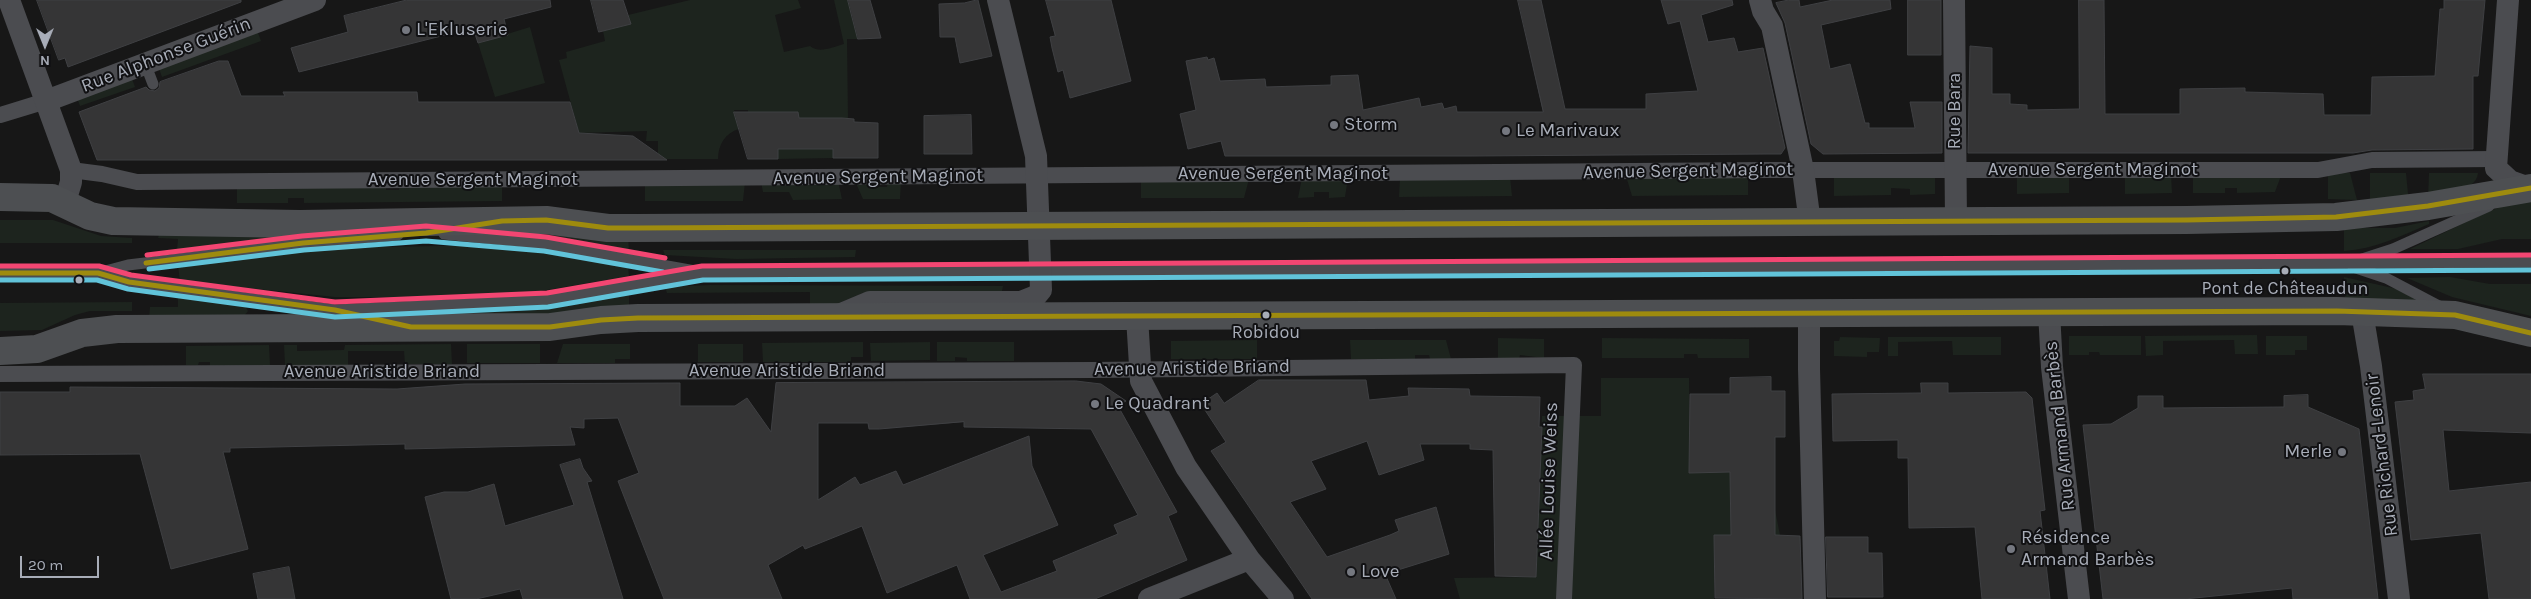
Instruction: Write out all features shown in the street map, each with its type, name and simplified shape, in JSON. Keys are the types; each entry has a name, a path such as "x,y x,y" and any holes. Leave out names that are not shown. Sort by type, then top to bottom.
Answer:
{"main road":[{"path":"0,197 52,198 65,202 90,216 113,221 300,224 546,220 608,228 1040,227 2324,218 2428,206 2530,188"},
{"path":"0,351 36,349 92,330 550,327 601,320 638,318 1137,317 2227,310 2456,315 2531,333"}],"street":[{"path":"9,0 71,170 71,182 65,202"},
{"name":"Rue Alphonse Guérin","path":"0,115 149,74 315,0"},
{"path":"834,318 870,302 1021,302 1036,296 1040,290 1040,227 1036,156 998,0"},
{"path":"1760,0 1763,12 1772,26 1803,170 1810,223"},
{"name":"Rue Bara","path":"1954,0 1956,222"},
{"path":"2508,0 2496,168 2510,181 2530,188"},
{"name":"Avenue Sergent Maginot","path":"71,170 102,174 138,182 1803,170 2318,170 2372,160 2496,159"},
{"path":"1810,312 1809,369 1815,599"},
{"name":"Rue Armand Barbès","path":"2049,312 2052,367 2078,599"},
{"name":"Rue Richard-Lenoir","path":"2362,312 2372,376 2399,599"},
{"path":"1137,317 1140,381 1186,467 1248,559 1283,599"},
{"name":"Avenue Aristide Briand","path":"0,374 1574,365"},
{"name":"Allée Louise Weiss","path":"1564,599 1574,365"},
{"path":"1149,599 1248,559"}],"lane":[{"path":"2345,264 2393,249 2530,188"},
{"path":"0,273 98,273 128,265 303,243 426,233 502,220"},
{"path":"300,224 545,244 702,273"},
{"path":"242,328 335,310 548,300 702,273 2531,262"},
{"path":"2345,264 2386,278 2456,315"},
{"path":"98,273 129,282 335,310 411,327"}],"shaded area":[{"path":"690,0 798,0 801,8 775,15 784,52 810,46 826,49 844,44 834,0 848,0 858,39 847,39 848,118 833,118 833,158 778,159 778,149 808,149 799,128 798,112 758,112 748,120 748,110 734,110 739,129 730,133 723,140 719,149 718,159 658,159 658,141 646,141 647,131 579,133 559,60 567,58 566,52 605,41 603,31 630,24 628,15"},
{"path":"530,27 545,83 495,97 478,43"},
{"path":"257,30 261,41 162,77 158,66"},
{"path":"131,76 135,87 80,106 76,95"},
{"path":"2282,173 2275,192 2237,193 2237,188 2225,188 2225,193 2193,193 2193,174"},
{"path":"2328,173 2350,173 2357,200 2328,199"},
{"path":"2370,173 2406,173 2409,204 2370,206"},
{"path":"2429,173 2478,173 2472,185 2466,189 2428,199"},
{"path":"2017,174 2069,174 2069,193 2017,194"},
{"path":"2125,174 2171,174 2172,193 2125,194"},
{"path":"1748,175 1748,195 1632,196 1626,176"},
{"path":"1935,175 1935,194 1910,195 1910,189 1891,188 1891,195 1834,196 1834,176"},
{"path":"1510,177 1512,196 1399,197 1400,178"},
{"path":"1302,178 1348,178 1345,197 1329,198 1329,192 1314,192 1314,197 1298,198"},
{"path":"1141,179 1249,179 1244,198 1141,198"},
{"path":"838,181 842,199 793,200 789,192 763,192 761,182"},
{"path":"855,181 869,181 869,187 887,187 888,181 901,181 900,199 863,199"},
{"path":"400,182 502,184 502,201 304,203 304,198 288,198 288,203 237,203 237,184 386,183 386,190 399,190"},
{"path":"645,182 745,182 743,201 645,201"},
{"path":"2531,196 2531,239 2502,239 2458,249 2410,249 2487,212"},
{"path":"0,220 53,220 101,236 132,238 132,243 0,243"},
{"path":"2429,221 2429,224 2388,241 2366,248 2344,251 2344,228 2395,228"},
{"path":"160,231 300,236 177,250 178,239 158,238"},
{"path":"545,232 628,237 629,250 548,235"},
{"path":"498,245 572,254 628,267 629,276 506,297 335,297 180,281 178,266 320,248"},
{"path":"663,250 856,250 855,257 737,259 665,255"},
{"path":"2344,277 2397,289 2419,301 2418,304 2390,299 2345,299"},
{"path":"2450,277 2490,284 2531,284 2531,316 2452,297 2407,278"},
{"path":"710,285 1003,286 1002,291 863,293 832,306 810,306 810,292 667,293 665,287"},
{"path":"629,295 629,307 550,316 411,316 411,313 512,311"},
{"path":"178,296 244,304 248,311 245,315 149,319 150,307 178,307"},
{"path":"132,302 132,311 90,311 75,315 42,330 0,331 0,303"},
{"path":"2257,335 2258,354 2235,354 2234,340 2163,341 2163,355 2146,356 2145,336"},
{"path":"2069,336 2141,336 2141,355 2100,355 2099,352 2089,352 2089,355 2069,355"},
{"path":"2266,336 2307,336 2307,350 2295,350 2295,355 2266,355"},
{"path":"1840,337 1880,338 1879,352 1867,352 1867,357 1834,356 1834,341 1839,341"},
{"path":"1888,337 2001,337 2001,355 1953,355 1952,341 1898,342 1898,356 1888,356"},
{"path":"1498,338 1544,339 1544,358 1520,355 1519,359 1498,358"},
{"path":"1602,338 1749,339 1749,358 1698,358 1697,354 1684,354 1684,358 1602,358"},
{"path":"1257,340 1257,359 1171,359 1171,341"},
{"path":"1350,340 1446,340 1451,359 1430,359 1429,355 1415,355 1415,359 1351,359"},
{"path":"863,342 863,357 851,357 851,362 763,362 762,343"},
{"path":"930,342 930,360 871,361 870,343"},
{"path":"937,342 1014,342 1014,361 967,361 967,358 955,357 955,361 937,361"},
{"path":"451,344 452,364 405,364 404,351 348,351 348,365 285,365 284,345 297,345 297,351 344,350 345,345"},
{"path":"467,344 540,344 540,363 467,363"},
{"path":"563,344 630,344 630,359 615,359 615,363 557,363"},
{"path":"698,344 743,344 743,362 698,362"},
{"path":"269,345 270,365 210,366 210,362 199,362 198,365 186,365 186,346"},
{"path":"1601,378 1689,378 1690,472 1730,472 1730,510 1775,510 1780,535 1714,535 1714,599 1460,599 1454,578 1536,577 1542,416 1601,416"}],"building":[{"path":"37,0 241,0 241,2 68,67 65,58 59,60"},
{"path":"407,0 550,0 551,7 504,19 508,35 478,43 473,28 299,72 291,48 348,32 344,16"},
{"path":"591,0 623,0 631,24 599,32"},
{"path":"848,0 870,0 881,38 858,39"},
{"path":"978,0 992,56 960,63 955,37 940,37 939,4 964,3"},
{"path":"1046,0 1111,0 1131,81 1070,98 1063,70 1058,72 1052,48 1050,37 1055,36"},
{"path":"1518,0 1541,0 1565,109 1646,109 1646,94 1698,91 1680,21 1668,24 1661,0 1732,0 1733,5 1701,15 1708,42 1734,38 1738,52 1763,48 1785,148 1781,154 1225,156 1221,141 1188,149 1180,114 1196,110 1186,61 1207,57 1208,60 1214,58 1220,81 1265,79 1266,87 1331,85 1331,76 1358,75 1363,110 1419,98 1421,107 1442,103 1444,109 1456,106 1457,112 1543,112"},
{"path":"1799,0 1800,7 1833,0 1890,0 1891,9 1821,25 1830,69 1850,64 1865,123 1869,123 1869,128 1915,128 1910,102 1942,102 1942,153 1823,154 1811,144 1785,23 1776,3"},
{"path":"1908,0 1941,0 1941,55 1908,55"},
{"path":"2079,0 2104,0 2105,114 2180,114 2180,89 2245,88 2245,92 2323,94 2324,115 2371,115 2372,77 2435,76 2440,9 2444,9 2444,0 2485,0 2478,76 2473,76 2473,149 2372,150 2353,153 1968,153 1970,46 1992,48 1992,94 2010,94 2010,104 2027,105 2027,110 2079,109"},
{"path":"219,61 228,61 241,96 285,96 283,92 417,92 418,102 570,102 579,133 633,136 667,160 97,160 79,112 146,87 149,90 155,91 159,88 160,82"},
{"path":"734,112 798,112 799,118 842,118 854,119 854,122 878,123 878,158 833,158 833,149 778,149 778,159 748,159"},
{"path":"971,115 972,154 924,154 924,116"},
{"path":"2423,374 2531,374 2531,433 2443,430 2449,491 2531,482 2531,599 2489,599 2481,533 2411,540 2395,402 2414,400 2413,391 2425,389"},
{"path":"1771,377 1771,391 1785,391 1785,437 1775,437 1775,535 1800,536 1802,599 1715,598 1714,535 1731,535 1730,472 1689,473 1690,394 1730,394 1730,378"},
{"path":"1259,380 1366,380 1369,400 1409,396 1408,388 1469,389 1470,396 1540,397 1539,427 1542,427 1536,577 1495,576 1493,450 1470,449 1470,444 1420,444 1424,460 1379,475 1367,441 1311,461 1326,489 1290,502 1327,557 1399,531 1395,520 1436,507 1449,554 1385,574 1396,599 1312,599 1211,451 1226,442 1201,404 1217,393 1224,403"},
{"path":"1076,381 1101,384 1126,401 1118,406 1177,512 1168,516 1187,560 1095,599 970,599 957,565 887,593 862,526 805,549 803,545 768,565 782,599 664,599 618,481 639,473 618,418 584,419 584,428 570,427 575,445 405,449 405,444 230,448 230,452 223,452 248,549 171,569 140,454 0,455 0,392 70,392 70,387 397,389 465,384 680,383 680,406 735,406 747,398 771,432 776,383","holes":["964,422 964,427 1091,429 1138,515 1114,525 1118,534 1053,561 1057,571 1001,592 983,555 1058,525 1032,466 1029,436 903,485 896,471 860,485 855,477 818,500 818,423 868,423 869,429 879,429"]},
{"path":"1921,383 1948,383 1948,393 2026,392 2032,398 2045,510 2040,511 2050,599 1982,599 1975,527 1909,528 1908,458 1898,458 1898,440 1833,441 1832,394 1921,393"},
{"path":"2308,395 2308,407 2359,429 2378,599 2293,599 2292,588 2185,599 2103,599 2083,425 2111,424 2138,408 2138,396 2163,396 2163,408 2284,407 2284,396"},
{"path":"580,459 583,468 592,481 587,482 623,599 523,599 520,589 476,599 451,599 425,497 444,492 468,492 494,484 505,526 574,505 560,465"},
{"path":"1826,537 1868,537 1868,553 1882,553 1883,597 1828,597"},
{"path":"289,567 295,599 258,599 253,574"}],"transit line":[{"path":"146,263 303,243 426,233 502,221 546,220 608,228 636,228 2187,220 2336,217 2428,206 2531,188"},
{"path":"147,255 302,236 426,226 546,237 665,258"},
{"path":"149,269 304,250 426,241 544,251 663,272"},
{"path":"0,266 99,266 131,275 335,302 547,293 702,266 2531,255"},
{"path":"0,280 97,280 128,289 335,317 548,307 703,280 2531,270"},
{"path":"0,273 98,273 129,282 335,310 411,327 550,327 601,320 638,318 2337,311 2455,315 2531,333"}],"place":[{"name":"L'Ekluserie","path":"406,30"},
{"name":"Storm","path":"1334,125"},
{"name":"Le Marivaux","path":"1506,131"},
{"name":"Pont de Châteaudun","path":"2285,271"},
{"name":"Robidou","path":"1266,315"},
{"name":"Le Quadrant","path":"1095,404"},
{"name":"Merle","path":"2342,452"},
{"name":"Résidence Armand Barbès","path":"2011,549"},
{"name":"Love","path":"1351,572"}]}
